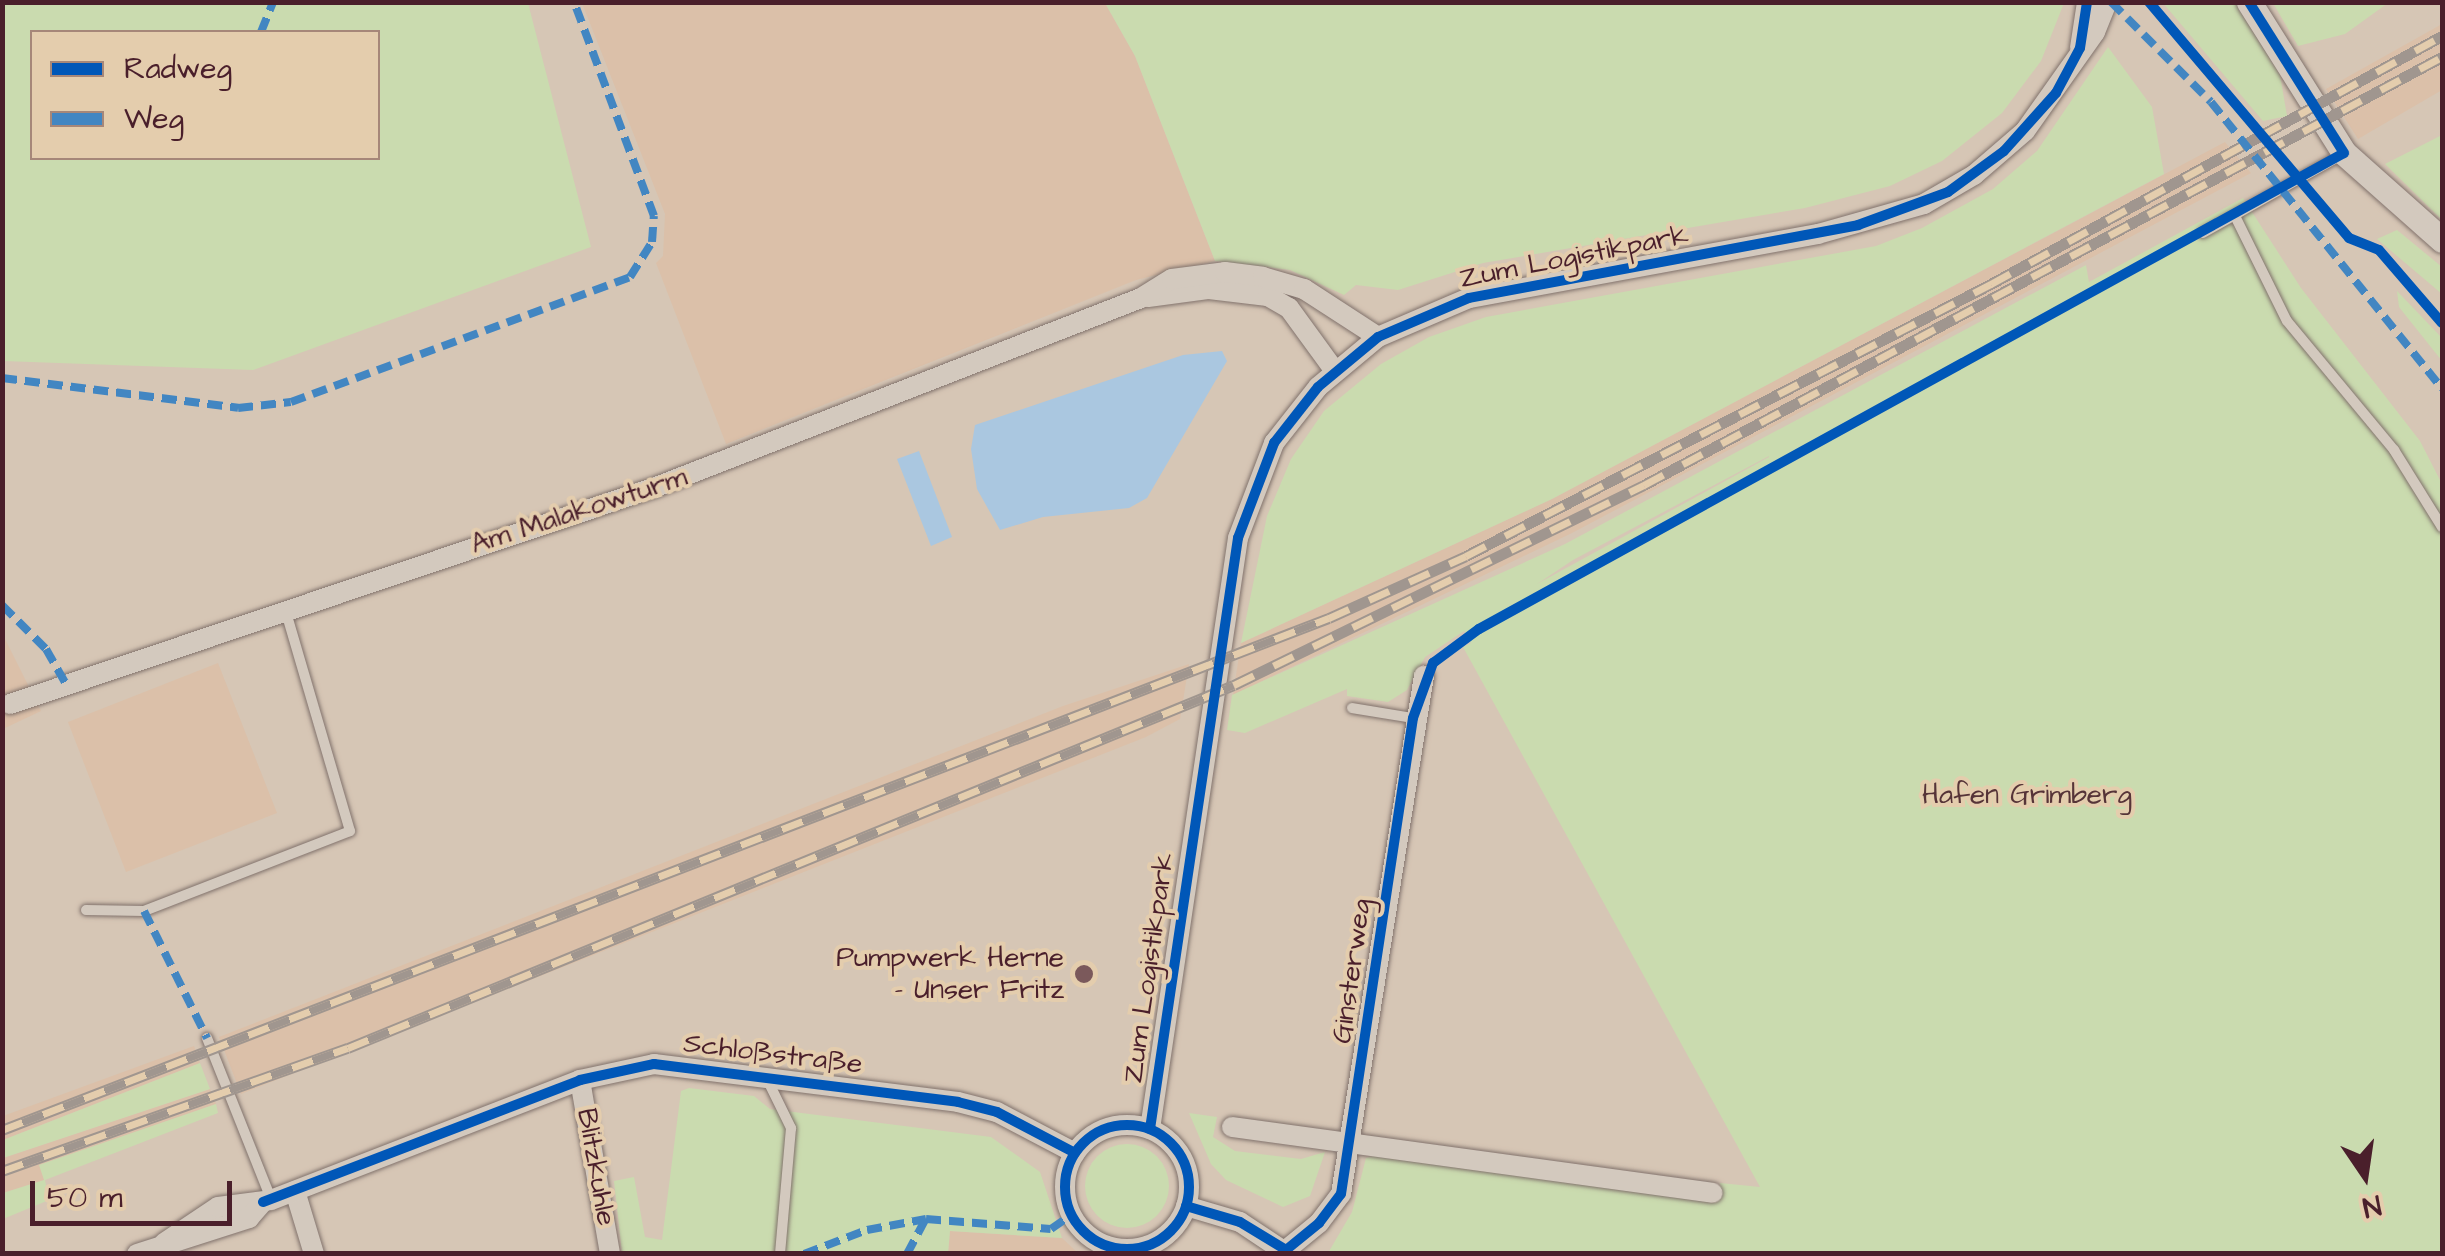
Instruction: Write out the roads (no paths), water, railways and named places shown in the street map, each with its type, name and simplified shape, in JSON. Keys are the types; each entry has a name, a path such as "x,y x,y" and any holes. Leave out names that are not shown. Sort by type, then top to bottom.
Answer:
{"street":[{"name":"Zum Logistikpark","path":"2080,48 2087,2"},
{"name":"Zum Logistikpark","path":"1150,1130 1238,538 1274,443 1334,371 1378,337 1483,295 1818,234 1924,204 1974,175 2026,131 2107,2"},
{"path":"2256,8 2344,154 2442,240"},
{"name":"Am Malakowturm","path":"5,706 284,608 656,487 1141,298 1185,276 1226,272 1263,277 1330,303 1378,337"},
{"name":"Am Malakowturm","path":"1141,298 1210,288 1268,296 1289,308 1334,371"},
{"name":"Ginsterweg","path":"1287,1252 1341,1194 1413,718 1424,676"},
{"name":"Schloßstraße","path":"137,1254 164,1243 218,1207 267,1201 580,1080 654,1064 764,1074 984,1109 1075,1153"},
{"name":"Blitzkuhle","path":"580,1080 610,1254"},
{"path":"1232,1127 1712,1193"},
{"path":"1150,1130 1183,1160 1186,1206 1154,1242 1107,1246 1080,1228 1066,1200 1075,1153 1100,1131 1150,1130"},
{"path":"296,1191 314,1254"},
{"path":"1186,1206 1240,1222 1287,1252"}],"lane":[{"path":"2202,233 2344,154"},
{"path":"2235,216 2288,321 2394,450 2442,527"},
{"path":"86,910 144,911 350,830 284,608"},
{"path":"1352,708 1413,718"},
{"path":"206,1038 267,1201"},
{"path":"764,1074 791,1128 780,1254"}],"water":[{"path":"1222,351 1227,361 1147,498 1129,508 1043,517 1000,530 977,489 971,449 975,425 1183,355"},
{"path":"919,451 952,537 931,546 897,459"}],"railway":[{"path":"2,1130 1329,618 1466,556 1991,284 2442,36"},
{"path":"2,1171 348,1048 1234,685 1644,485 2442,57"}],"place":[{"name":"Pumpwerk Herne - Unser Fritz","path":"1084,974"}],"park label":[{"name":"Hafen Grimberg","path":"2027,795"}]}
